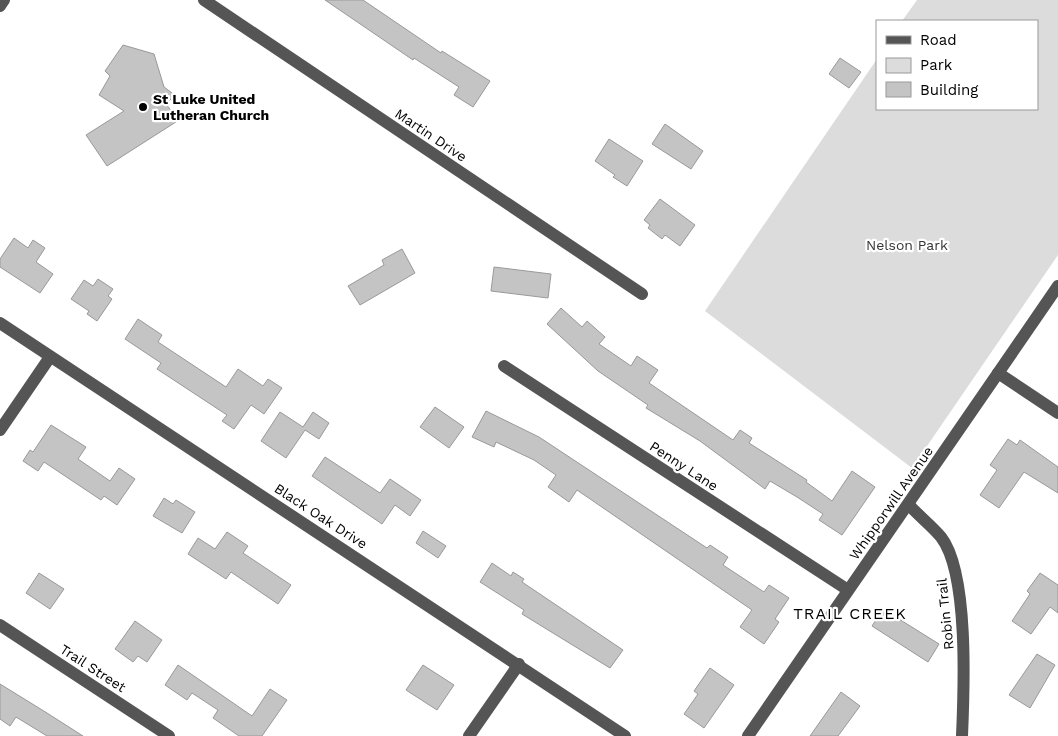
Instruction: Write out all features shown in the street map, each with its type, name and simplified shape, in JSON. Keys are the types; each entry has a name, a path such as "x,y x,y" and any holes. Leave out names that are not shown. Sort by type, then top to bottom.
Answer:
{"street":[{"path":"0,6 4,0"},
{"name":"Martin Drive","path":"204,0 642,294"},
{"name":"Whipporwill Avenue","path":"748,736 1058,286"},
{"name":"Black Oak Drive","path":"0,323 519,664 625,736"},
{"path":"0,430 50,357"},
{"name":"Penny Lane","path":"504,366 848,590"},
{"path":"998,373 1058,414"},
{"name":"Robin Trail","path":"908,505 942,538 955,568 966,662 962,736"},
{"name":"Trail Street","path":"0,625 169,736"},
{"path":"469,736 519,664"}],"green space":[{"name":"Nelson Park","path":"917,0 1058,0 1058,255 912,468 705,311 876,60 876,110 1038,110 1038,20 903,20"}],"building":[{"path":"325,0 363,0 441,53 442,51 490,81 473,107 454,95 459,87 414,58 413,60"},
{"name":"St Luke United Lutheran Church","path":"123,45 154,54 164,87 176,96 165,103 179,120 107,166 86,135 124,111 99,95 110,76 105,71"},
{"path":"840,58 861,72 849,88 829,74"},
{"path":"665,124 703,151 691,169 652,144"},
{"path":"609,139 643,161 627,186 613,177 615,175 595,161"},
{"path":"660,199 695,225 680,246 665,235 662,239 648,228 650,225 644,220"},
{"path":"14,238 28,248 33,240 45,248 36,262 53,274 40,293 0,267 0,259"},
{"path":"402,249 415,273 360,305 348,286 384,265 382,260"},
{"path":"494,267 551,274 548,298 491,291"},
{"path":"98,279 113,289 108,296 112,299 97,321 87,314 89,311 71,299 84,280 93,286"},
{"path":"561,308 582,327 587,321 605,337 599,344 631,366 637,356 658,370 649,383 733,440 740,430 752,438 749,443 807,480 806,482 832,501 852,471 875,487 842,535 819,520 823,514 770,481 765,489 700,441 646,408 648,405 598,371 547,324"},
{"path":"138,319 162,335 158,342 226,387 238,369 263,386 268,379 282,388 264,414 251,405 234,429 222,421 227,415 157,369 161,363 125,339"},
{"path":"435,407 464,427 449,448 420,427"},
{"path":"486,411 539,437 707,548 710,545 728,557 723,565 764,592 769,585 789,598 775,619 779,622 764,644 740,627 752,610 577,490 569,502 548,487 556,475 534,460 496,442 494,447 472,437"},
{"path":"280,412 303,427 313,412 329,423 319,439 305,430 286,458 261,441"},
{"path":"51,425 86,447 78,459 110,481 119,468 135,479 117,505 104,496 101,500 44,462 38,471 23,461 30,450 33,452"},
{"path":"1008,439 1017,445 1020,440 1058,467 1058,493 1024,472 999,508 980,495 997,470 990,465"},
{"path":"325,457 380,493 390,479 421,500 410,516 395,505 382,524 312,476"},
{"path":"164,498 173,504 176,500 195,512 182,533 153,516"},
{"path":"423,531 446,546 438,558 416,543"},
{"path":"227,532 248,546 243,553 291,585 278,604 231,572 226,579 188,554 198,538 215,549"},
{"path":"492,563 511,576 513,572 524,579 522,582 623,650 610,668 522,614 524,610 480,582"},
{"path":"39,573 64,589 50,609 26,593"},
{"path":"1040,573 1058,585 1058,613 1050,607 1031,634 1012,621 1030,594 1027,591"},
{"path":"883,609 939,644 928,662 872,626"},
{"path":"135,621 162,640 147,662 138,656 133,662 115,649"},
{"path":"1037,654 1055,665 1030,708 1009,695"},
{"path":"178,665 252,716 270,689 287,700 262,736 239,736 213,718 218,710 192,693 187,700 165,685"},
{"path":"423,665 454,685 437,710 406,690"},
{"path":"710,668 734,685 704,728 684,714 698,694 694,691"},
{"path":"0,684 83,736 47,736 16,717 10,726 0,719"},
{"path":"841,692 860,706 838,736 810,736"}],"place":[{"name":"St Luke United Lutheran Church","path":"143,107"}],"district":[{"name":"TRAIL CREEK","path":"850,613"}]}
